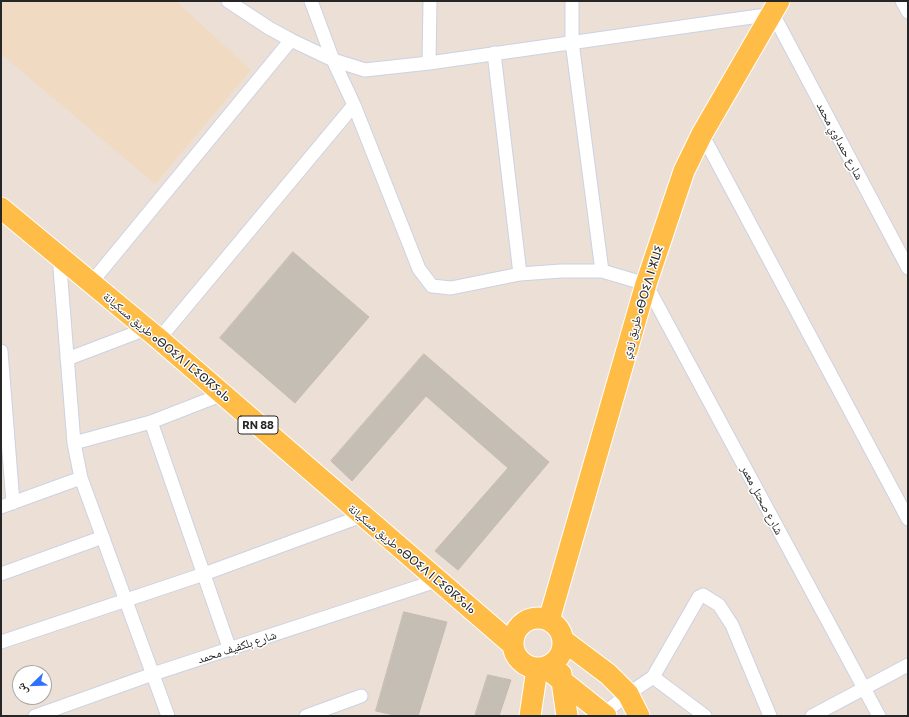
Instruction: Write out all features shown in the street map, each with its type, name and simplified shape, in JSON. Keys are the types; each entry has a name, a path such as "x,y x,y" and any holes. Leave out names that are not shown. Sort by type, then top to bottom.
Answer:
{"main road":[{"name":"طريق زوي ⴰⴱⵔⵉⴷ ⵏ ⵣⵡⵉ","path":"549,620 646,284 684,171 702,134 776,7"},
{"name":"طريق مسكيانة ⴰⴱⵔⵉⴷ ⵏ ⵎⵉⵙⴽⵢⴰⵏⴰ","path":"1,208 153,334 362,516 439,580 512,645"},
{"path":"530,716 554,663 559,629 549,620 542,618 527,621 516,632 512,645 516,656 522,663 529,667 554,663 608,674 628,694 639,716"},
{"path":"554,663 599,715"},
{"path":"554,663 567,716"}],"street":[{"path":"228,1 268,28 291,40 333,60 365,70 429,63 572,42 776,7"},
{"path":"311,1 333,60 354,105 419,269 424,278 432,286 451,288 520,274 561,271 602,271 646,284"},
{"path":"429,63 430,1"},
{"path":"572,1 572,42 602,271"},
{"path":"902,1 908,12"},
{"name":"شارع حمداوي محمد","path":"776,7 908,268"},
{"path":"91,283 291,40"},
{"path":"494,53 520,274"},
{"path":"67,360 153,334 354,105"},
{"path":"702,134 908,518"},
{"path":"59,256 74,443 81,478 168,716"},
{"name":"شارع صحتل معمر","path":"646,284 879,716"},
{"path":"1,351 7,505 81,478"},
{"path":"74,443 151,422 223,394"},
{"path":"151,422 230,650"},
{"path":"1,642 204,574 362,516"},
{"path":"1,574 103,537"},
{"name":"شارع بلكفيف محمد","path":"35,716 153,674 230,650 439,580"},
{"path":"599,715 653,678 699,597 703,595 719,605 732,625 770,716"},
{"path":"812,716 908,665"},
{"path":"653,678 705,716"},
{"path":"306,716 361,696"}],"shaded area":[{"path":"1,1 176,1 251,70 155,184 1,54"}],"building":[{"path":"293,252 369,317 295,403 220,338"},
{"path":"424,354 549,462 458,570 435,551 508,468 426,396 352,481 331,461"},
{"path":"404,612 447,622 418,716 398,716 376,711"},
{"path":"488,675 511,680 499,716 475,716"}]}
